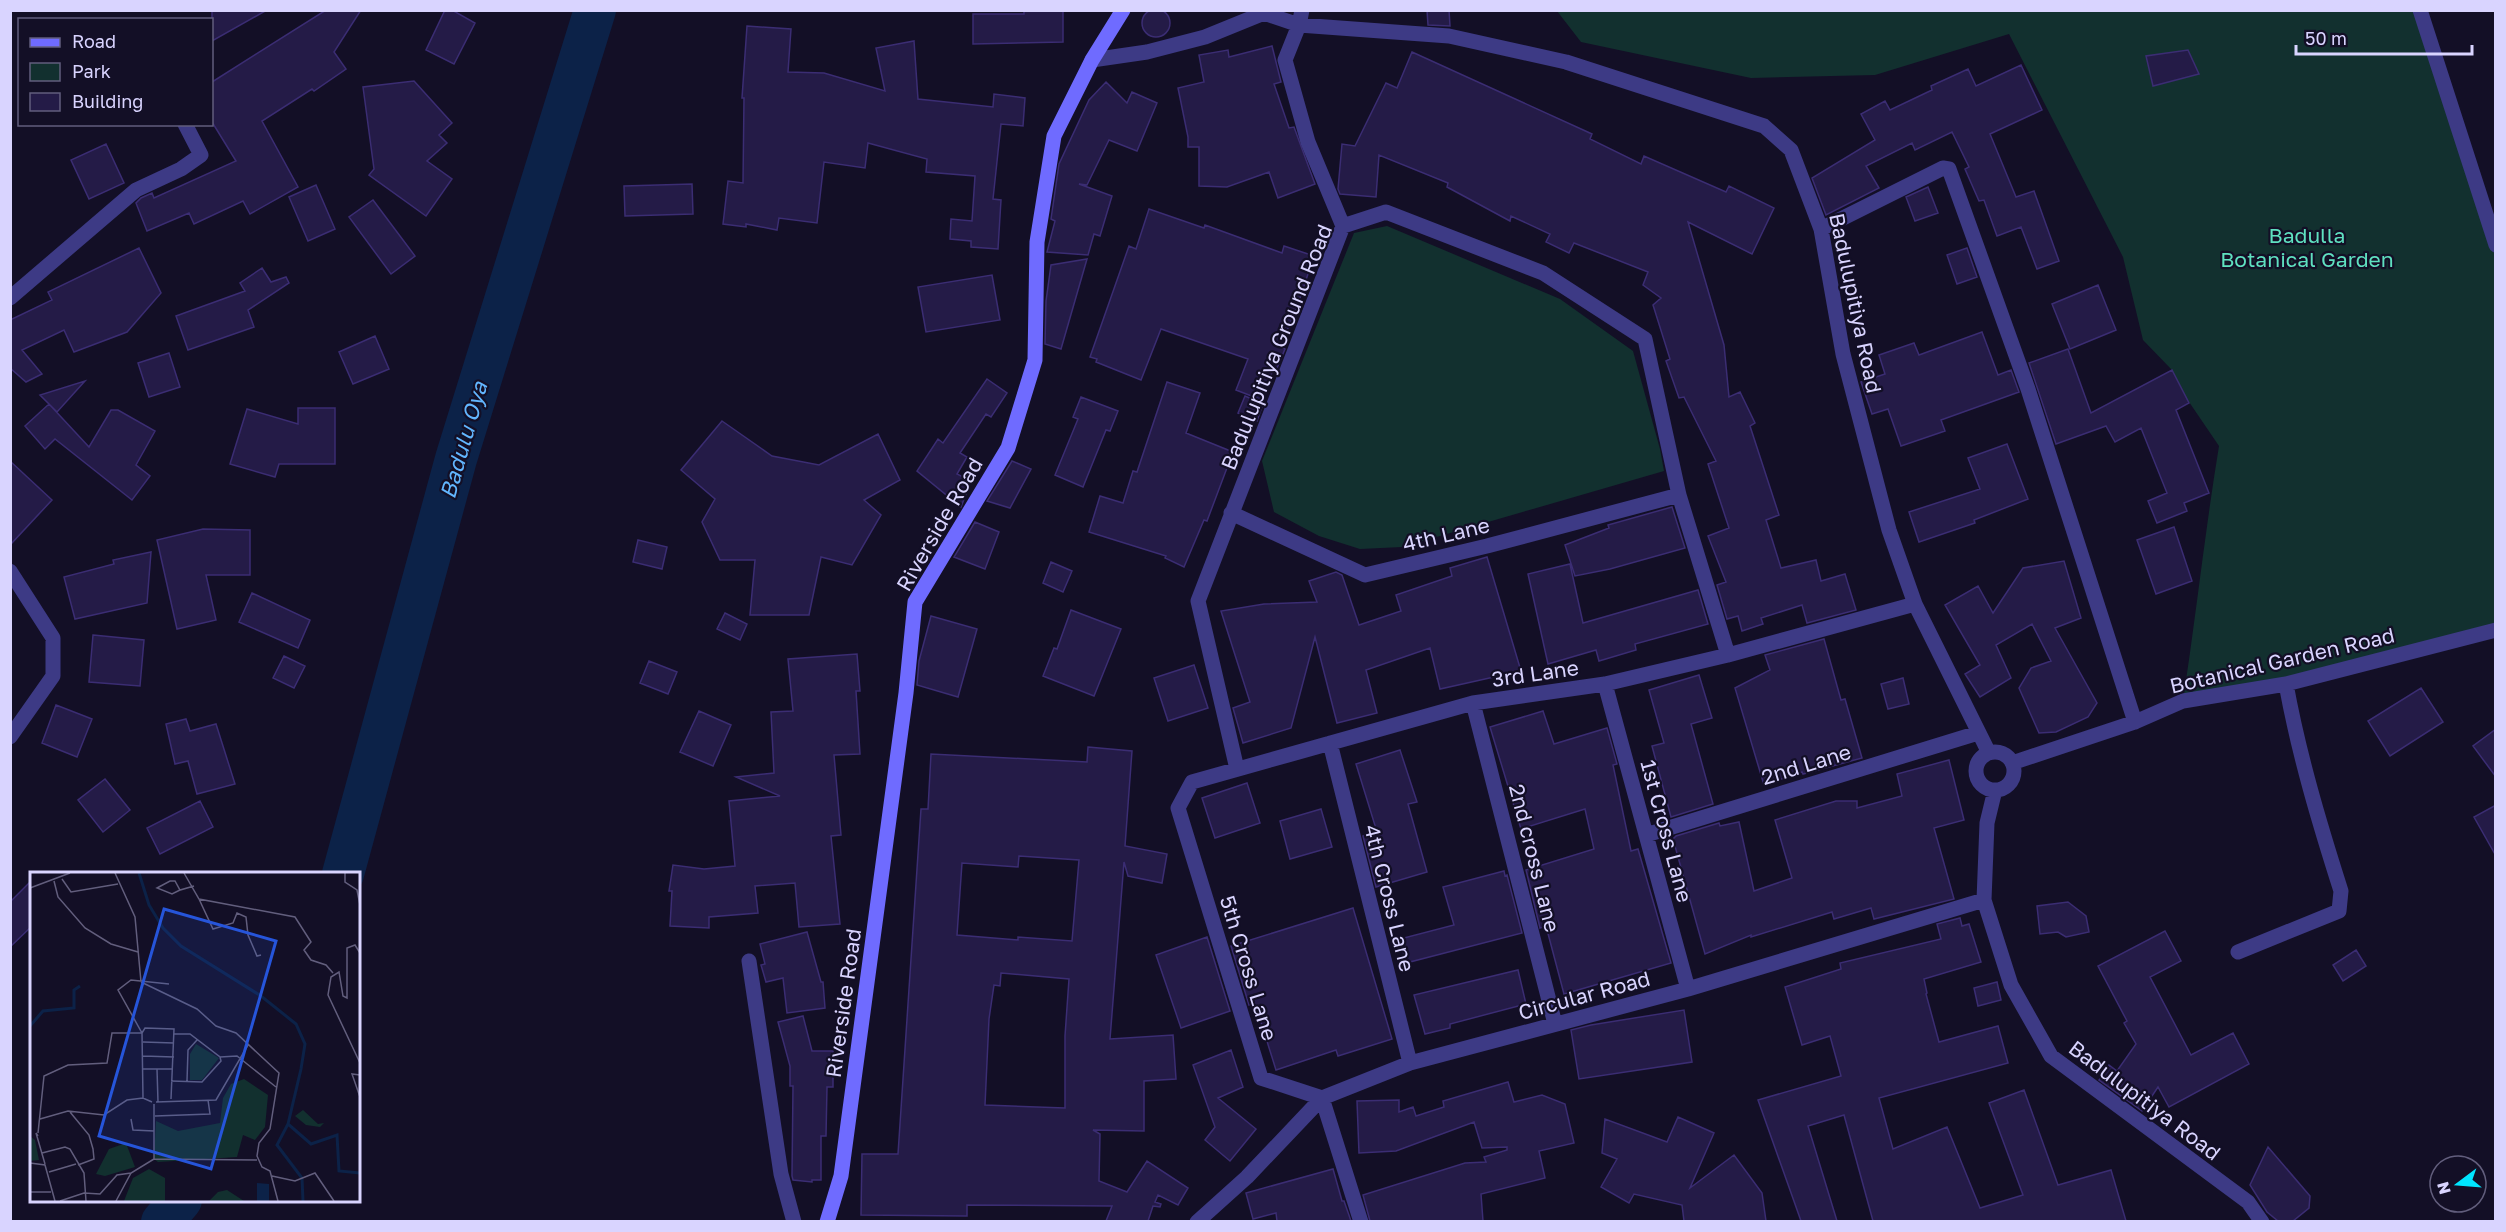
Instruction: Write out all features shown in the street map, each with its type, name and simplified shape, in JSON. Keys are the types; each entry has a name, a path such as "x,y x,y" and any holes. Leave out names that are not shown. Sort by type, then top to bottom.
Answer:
{"street":[{"name":"Riverside Road","path":"827,1221 841,1176 905,704 915,602 1008,448 1035,360 1037,242 1054,136 1092,60 1123,10"},
{"path":"2420,10 2496,244"},
{"path":"1092,60 1147,52 1204,37 1260,12"},
{"name":"Badulupitiya Road","path":"1260,12 1449,36 1566,62 1764,126 1791,150 1821,229 1844,354 1889,530 1915,604 1989,753"},
{"path":"1301,18 1285,60 1308,142 1343,226"},
{"path":"10,298 136,190 181,169 201,155 186,126"},
{"path":"1821,229 1943,168 1949,169 2028,389 2136,722"},
{"name":"Badulupitiya Ground Road","path":"1237,769 1198,601 1343,226 1386,212 1543,273 1645,339 1679,495 1728,655"},
{"name":"4th Lane","path":"1231,513 1365,575 1487,546 1679,495"},
{"path":"10,571 53,638 53,676 10,737"},
{"name":"3rd Lane","path":"1178,808 1192,782 1473,703 1605,684 1728,655 1915,604"},
{"name":"Botanical Garden Road","path":"2012,763 2136,722 2183,701 2286,684 2496,630"},
{"name":"1st Cross Lane","path":"1605,684 1688,989"},
{"path":"2238,952 2326,917 2339,911 2341,907 2341,891 2309,790 2286,684"},
{"name":"2nd cross Lane","path":"1473,703 1555,1024"},
{"name":"2nd Lane","path":"1646,835 1978,733"},
{"name":"4th Cross Lane","path":"1330,743 1410,1063"},
{"path":"1995,790 1983,785 1977,774 1979,761 1989,753 2005,755 2012,763"},
{"name":"Badulupitiya Road","path":"2012,763 2014,769 2011,781 2007,786 1995,790 1987,823 1984,900 2011,985 2051,1056 2248,1202 2262,1221"},
{"name":"5th Cross Lane","path":"1178,808 1261,1078 1322,1098"},
{"name":"Circular Road","path":"1322,1098 1410,1063 1688,989 1984,900"},
{"path":"749,961 781,1174 794,1221"},
{"path":"1197,1221 1247,1177 1322,1098 1361,1221"}],"green space":[{"name":"Badulla Botanical Garden","path":"1557,11 2420,11 2495,245 2495,630 2183,701 2219,446 2185,396 2172,370 2143,340 2123,257 2009,34 1875,75 1751,78 1581,42"},
{"path":"1387,226 1560,299 1633,351 1664,471 1402,547 1360,549 1319,536 1274,512 1262,461 1354,233"}],"building":[{"path":"1156,9 1166,13 1170,23 1166,33 1156,37 1146,33 1142,23 1146,13"},
{"path":"212,10 267,10 213,40"},
{"path":"326,10 361,10 334,52 346,69 314,91 312,89 262,121 298,187 250,214 243,201 194,224 189,213 147,231 136,203 141,198 152,193 154,198 236,161 213,124 213,81"},
{"path":"445,10 452,10 475,23 454,64 426,50"},
{"path":"1024,10 1063,10 1063,42 973,44 973,14 1024,14"},
{"path":"1427,10 1449,10 1450,26 1428,25"},
{"path":"747,26 791,29 788,72 824,73 885,91 876,48 914,41 918,99 993,107 994,94 1025,98 1023,126 1001,124 993,199 1001,200 998,249 971,247 971,241 950,239 951,219 972,221 975,176 926,172 927,159 868,143 865,168 824,162 817,223 779,218 777,230 746,224 746,227 723,224 728,181 743,183 744,98 742,98"},
{"path":"1272,46 1281,82 1274,84 1289,128 1294,127 1315,184 1278,198 1269,172 1227,187 1199,186 1199,147 1188,147 1178,88 1204,82 1199,55 1228,50 1229,57"},
{"path":"2188,50 2199,74 2153,86 2146,56"},
{"path":"1412,52 1592,134 1590,139 1641,164 1644,156 1726,192 1729,186 1774,208 1752,254 1688,222 1724,345 1729,397 1740,392 1755,423 1750,426 1779,515 1766,520 1781,568 1816,560 1821,581 1845,574 1856,610 1807,623 1802,605 1761,618 1763,624 1742,631 1738,616 1727,619 1717,585 1726,582 1708,536 1729,528 1708,464 1716,461 1684,397 1679,398 1666,361 1670,359 1653,305 1661,298 1643,285 1648,272 1574,243 1569,253 1546,242 1550,234 1511,216 1510,221 1447,187 1448,183 1379,155 1376,197 1340,194 1338,189 1342,144 1355,146 1386,83 1397,88"},
{"path":"2021,65 2042,110 1990,134 2016,197 2034,191 2059,261 2037,269 2021,227 1997,236 1984,200 1979,201 1965,169 1969,167 1952,132 1915,150 1912,143 1866,166 1879,188 1826,215 1812,178 1875,140 1861,114 1885,101 1890,110 1932,90 1931,86 1968,69 1976,86"},
{"path":"414,81 452,123 439,135 447,143 427,161 452,179 426,216 369,175 374,169 363,87"},
{"path":"1106,82 1127,103 1132,92 1157,103 1137,151 1109,140 1087,185 1079,184 1112,196 1100,236 1094,234 1088,255 1047,252 1055,221 1051,219 1059,164 1089,100"},
{"path":"106,144 124,183 89,199 71,160"},
{"path":"692,184 693,214 625,216 624,186"},
{"path":"316,185 335,229 308,241 289,197"},
{"path":"1928,187 1938,213 1915,221 1906,197"},
{"path":"373,200 415,256 391,274 349,217"},
{"path":"1149,209 1204,228 1205,225 1282,253 1284,246 1314,256 1296,310 1280,346 1285,349 1277,368 1274,367 1262,400 1236,390 1248,359 1161,329 1141,380 1096,362 1097,359 1090,357 1129,246 1136,249"},
{"path":"139,248 161,293 127,332 74,352 64,330 22,350 42,374 26,382 10,368 10,320 52,300 48,292"},
{"path":"1967,248 1977,277 1957,284 1947,255"},
{"path":"1087,259 1061,349 1045,344 1046,301 1051,265"},
{"path":"262,268 271,282 286,277 289,283 248,310 254,327 188,350 176,316 245,291 240,283"},
{"path":"992,275 1000,320 926,332 918,287"},
{"path":"2098,285 2116,330 2070,349 2052,304"},
{"path":"1982,332 1998,375 2011,370 2019,392 1941,420 1945,431 1901,446 1888,409 1872,414 1861,382 1885,374 1879,355 1914,343 1919,355"},
{"path":"375,336 389,369 353,384 339,352"},
{"path":"2068,349 2091,413 2172,370 2189,403 2176,410 2209,493 2184,503 2187,511 2157,523 2148,501 2167,493 2141,428 2115,442 2106,426 2056,444 2029,363"},
{"path":"169,353 180,387 149,397 138,363"},
{"path":"987,379 1007,393 991,417 986,414 960,453 967,457 957,474 971,481 961,507 917,471 938,439 943,443"},
{"path":"85,381 57,412 40,395"},
{"path":"1167,382 1200,393 1186,433 1233,452 1207,521 1204,520 1184,567 1165,558 1166,556 1089,532 1100,496 1123,503 1133,471 1137,472"},
{"path":"1245,396 1263,404 1257,421 1238,413"},
{"path":"1081,397 1118,411 1110,431 1106,430 1083,487 1055,475 1078,419 1073,417"},
{"path":"49,404 89,447 111,410 118,410 155,431 136,465 150,476 132,500 55,439 45,449 25,426"},
{"path":"298,408 335,408 335,464 279,464 275,477 230,464 247,409 298,424"},
{"path":"722,421 772,456 819,465 878,434 900,480 864,500 881,515 852,565 821,557 809,615 750,615 755,560 720,560 702,522 715,499 681,470"},
{"path":"2007,444 2028,499 1974,520 1975,523 1919,542 1909,512 1980,489 1968,458"},
{"path":"10,461 52,500 10,545"},
{"path":"1012,461 1031,469 1010,508 987,501"},
{"path":"1672,507 1685,548 1610,569 1575,576 1565,545 1609,528 1608,525"},
{"path":"975,522 999,532 985,569 954,557"},
{"path":"2174,527 2192,581 2156,594 2137,540"},
{"path":"203,529 250,530 250,575 206,575 216,620 177,629 157,540"},
{"path":"638,540 667,547 662,569 633,562"},
{"path":"151,552 147,603 75,619 64,577 114,564 113,560"},
{"path":"1487,557 1521,671 1440,689 1430,648 1366,670 1377,713 1337,723 1315,637 1291,728 1243,743 1233,708 1250,702 1221,611 1264,604 1317,602 1309,581 1336,572 1342,575 1359,625 1401,611 1396,595 1452,576 1450,568"},
{"path":"2064,561 2081,618 2055,628 2097,703 2088,717 2056,732 2039,733 2019,688 2031,668 2051,661 2032,624 1996,645 2011,678 1980,697 1965,674 1980,665 1945,605 1978,586 1993,613 2023,568"},
{"path":"1051,562 1072,571 1063,592 1043,583"},
{"path":"1570,564 1583,623 1698,590 1708,624 1635,644 1636,650 1599,661 1596,650 1548,664 1528,574"},
{"path":"252,593 310,620 298,648 239,622"},
{"path":"1071,610 1121,629 1094,696 1043,676 1054,648 1057,649"},
{"path":"725,613 747,624 740,640 717,629"},
{"path":"931,616 977,629 958,697 917,685 919,661"},
{"path":"93,635 144,640 140,686 89,682"},
{"path":"1824,639 1841,700 1845,699 1862,758 1803,774 1802,772 1764,785 1735,688 1770,670 1765,655"},
{"path":"857,654 860,691 856,691 860,754 834,755 841,835 831,836 840,924 799,927 795,883 755,886 758,913 709,917 709,928 670,926 672,891 669,891 673,865 704,869 735,866 729,801 780,796 736,777 774,773 771,712 793,711 788,659"},
{"path":"284,656 305,666 294,688 273,678"},
{"path":"649,661 677,672 668,694 640,683"},
{"path":"1194,665 1208,708 1168,721 1154,678"},
{"path":"1699,675 1712,718 1691,724 1713,804 1671,817 1652,746 1664,743 1649,690"},
{"path":"1903,678 1909,704 1888,709 1881,684"},
{"path":"2421,688 2443,722 2390,756 2368,721"},
{"path":"56,705 92,719 77,757 42,743"},
{"path":"699,711 731,725 713,766 680,752"},
{"path":"1543,711 1554,744 1607,728 1617,764 1613,765 1631,851 1638,849 1671,963 1564,994 1546,926 1540,928 1526,870 1594,849 1585,809 1521,829 1490,727"},
{"path":"186,719 190,731 216,724 235,784 197,794 188,761 175,764 166,724"},
{"path":"2496,729 2496,777 2473,746"},
{"path":"1088,747 1132,751 1125,846 1167,854 1162,883 1128,876 1124,862 1110,1039 1173,1035 1176,1079 1144,1081 1144,1131 1093,1130 1100,1134 1099,1181 1127,1192 1147,1161 1188,1188 1178,1205 1158,1195 1155,1202 1161,1204 1160,1207 1153,1206 1148,1221 1106,1221 1112,1206 967,1205 967,1216 861,1215 862,1154 898,1154 921,809 928,809 931,754 1087,762","holes":["1019,856 1079,860 1072,941 1018,937 1018,940 957,935 962,863 1018,867","1001,973 1069,979 1065,1036 1065,1108 985,1105 989,1019 994,985 1000,986"]},
{"path":"1400,750 1417,802 1408,804 1427,872 1376,887 1363,836 1377,832 1356,764"},
{"path":"1949,760 1964,820 1934,828 1954,899 1874,919 1871,908 1834,919 1832,912 1751,937 1751,935 1705,954 1673,839 1676,836 1719,823 1720,826 1739,822 1754,891 1792,878 1775,820 1836,801 1857,801 1857,808 1902,796 1897,774"},
{"path":"105,779 130,810 103,832 78,800"},
{"path":"1247,783 1260,823 1215,838 1202,798"},
{"path":"200,801 213,827 160,854 147,828"},
{"path":"2496,805 2496,856 2474,817"},
{"path":"1321,809 1332,847 1290,859 1280,821"},
{"path":"1504,871 1522,933 1406,963 1400,939 1454,925 1443,887"},
{"path":"30,882 30,928 10,947 10,902"},
{"path":"2068,902 2086,916 2089,932 2066,937 2058,932 2040,934 2037,906"},
{"path":"1353,908 1392,1039 1338,1056 1336,1050 1276,1070 1255,1003 1249,1005 1231,946"},
{"path":"1960,918 1962,926 1969,924 1981,962 1924,979 1939,1042 1998,1026 2008,1063 1879,1098 1893,1149 1947,1127 1980,1208 2023,1195 1989,1103 2024,1090 2058,1185 2111,1170 2126,1221 1873,1221 1844,1115 1808,1126 1837,1221 1801,1221 1758,1100 1841,1076 1830,1036 1802,1045 1785,987 1841,969 1840,963 1941,939 1937,924"},
{"path":"2165,931 2181,961 2150,977 2191,1055 2233,1033 2249,1064 2169,1107 2158,1087 2142,1111 2099,1080 2109,1065 2117,1071 2136,1044 2124,1023 2127,1021 2098,966"},
{"path":"807,932 821,982 823,982 825,1008 787,1013 783,978 766,982 761,965 765,964 760,944"},
{"path":"1207,937 1230,1011 1181,1028 1156,955"},
{"path":"2356,950 2366,966 2343,981 2333,965"},
{"path":"1518,970 1526,1004 1450,1024 1450,1028 1425,1034 1414,995"},
{"path":"1997,982 2001,1000 1978,1006 1974,988"},
{"path":"1684,1010 1692,1062 1579,1079 1571,1030"},
{"path":"803,1016 812,1051 833,1051 833,1087 827,1087 826,1136 821,1136 821,1180 812,1180 812,1182 793,1180 792,1176 793,1086 790,1086 790,1066 778,1022"},
{"path":"1231,1050 1243,1087 1218,1098 1256,1129 1230,1161 1205,1140 1215,1127 1193,1065"},
{"path":"1508,1082 1514,1102 1542,1095 1565,1104 1574,1143 1539,1151 1545,1178 1481,1194 1483,1221 1370,1221 1363,1195 1465,1163 1486,1162 1484,1157 1507,1150 1507,1147 1482,1148 1474,1122 1396,1151 1359,1153 1357,1101 1399,1100 1399,1112 1413,1107 1416,1116 1444,1107 1443,1101"},
{"path":"1678,1117 1714,1133 1690,1188 1734,1155 1762,1193 1766,1221 1684,1221 1682,1205 1634,1194 1629,1203 1601,1187 1617,1159 1602,1153 1605,1119 1667,1142"},
{"path":"2268,1147 2310,1196 2309,1208 2293,1221 2278,1221 2267,1212 2250,1185"},
{"path":"1333,1169 1342,1201 1344,1201 1351,1221 1277,1221 1276,1213 1253,1219 1246,1193"}],"waterway":[{"name":"Badulu Oya","path":"344,872 456,459 595,10"},
{"name":"Badulu Oya","path":"162,1222 179,1202"}]}
